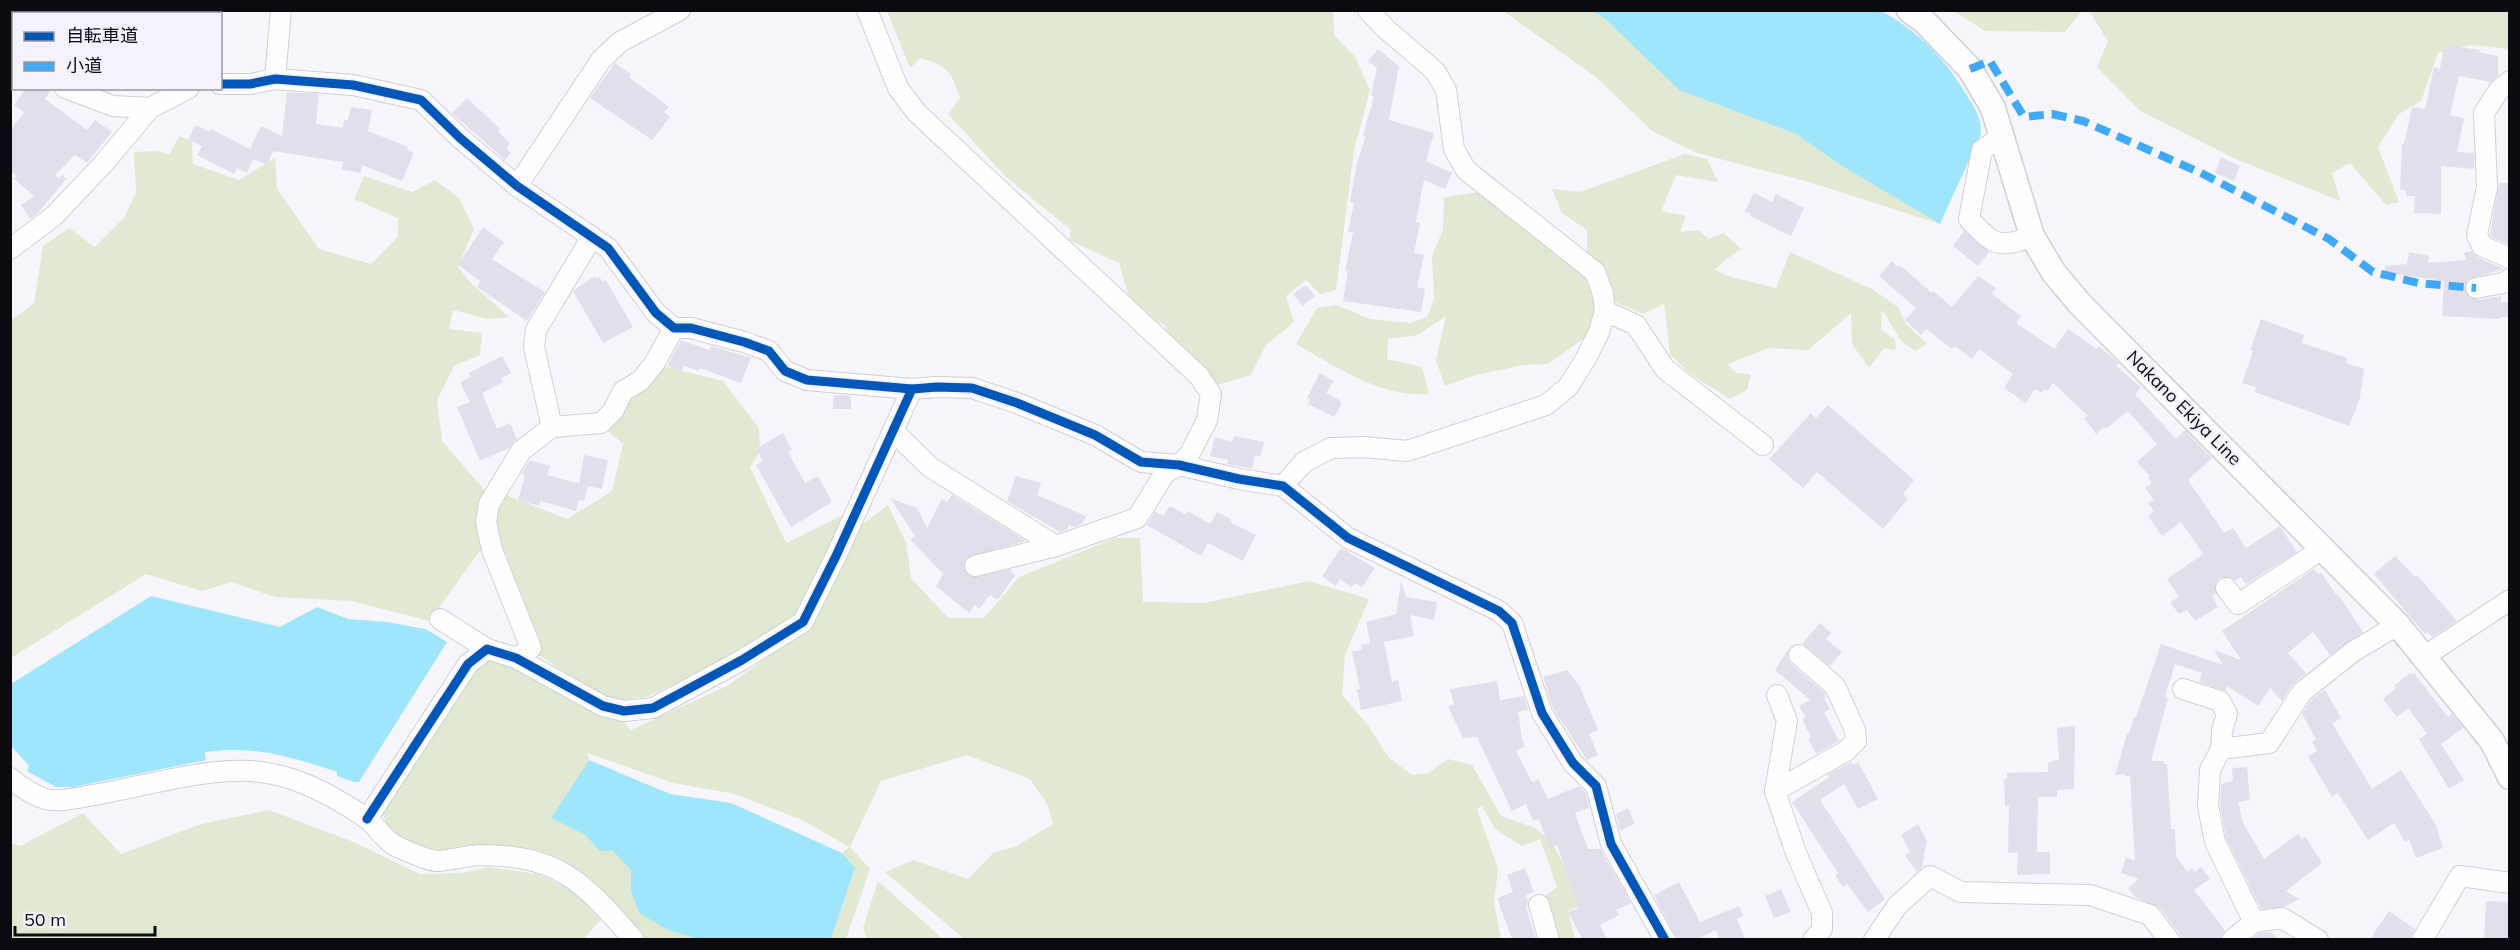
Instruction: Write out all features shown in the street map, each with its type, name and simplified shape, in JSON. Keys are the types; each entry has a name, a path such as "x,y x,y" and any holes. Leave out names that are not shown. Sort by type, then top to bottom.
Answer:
{"main road":[{"name":"Nakano Ekiya Line","path":"1909,10 1924,21 1970,69 1993,108 2032,236 2054,273 2080,304 2398,625 2492,741 2510,777"}],"street":[{"path":"275,79 281,10"},
{"path":"517,186 601,60 620,42 680,10"},
{"path":"867,10 898,88 917,113 1199,376 1211,394 1207,420 1189,455 1179,465 1165,473 1137,518 1056,546 975,566"},
{"path":"1283,486 1304,462 1331,448 1364,447 1407,451 1546,405 1568,387 1585,360 1599,332 1605,311 1603,294 1595,272 1466,170 1454,149 1446,90 1436,71 1386,30 1368,10"},
{"path":"222,84 250,84 275,79 352,86 421,100 460,138 517,186 608,248 656,313 674,328 691,328 769,351 785,372 807,380 912,389 972,388 1017,403 1095,435 1141,462 1179,465 1239,479 1283,486 1348,538 1499,611 1512,623 1542,713 1573,763 1596,786 1611,844 1665,939"},
{"path":"2510,81 2499,90 2484,113 2487,186 2477,235 2482,246 2510,258"},
{"path":"70,90 113,106 150,108"},
{"path":"10,249 54,216 150,108 185,90"},
{"path":"2001,137 1982,150 1969,219 1988,240 2012,245 2032,236"},
{"path":"552,427 534,347 536,330 592,237"},
{"path":"2476,288 2503,283 2510,279"},
{"path":"1605,311 1636,325 1665,369 1763,445"},
{"path":"516,658 531,648 492,550 486,522 489,504 521,451 552,427 602,423 613,411 623,392 640,381 654,364 674,328"},
{"path":"440,619 487,649 516,658 603,706 624,711 653,708 742,660 803,622 912,389"},
{"path":"893,430 930,468 1056,546"},
{"path":"2226,588 2238,604 2324,548"},
{"path":"2425,656 2510,600"},
{"path":"2221,749 2269,743 2302,692 2354,651 2398,625"},
{"path":"367,819 468,664 487,649"},
{"path":"1775,791 1846,751 1856,741 1855,730 1835,686 1799,655"},
{"path":"2183,689 2220,701 2227,714 2222,730 2221,749 2210,770 2208,806 2215,842 2254,922"},
{"path":"1778,695 1787,721 1775,791 1796,853 1822,913 1822,929 1813,939"},
{"path":"10,778 22,788 46,800 69,799 197,774 251,771 297,779 367,819 396,847 436,861 469,855 506,855 540,862 574,878 634,939"},
{"path":"1874,939 1896,906 1930,876 1961,892 2090,895 2150,915 2169,939"},
{"path":"2421,939 2460,876 2510,883"},
{"path":"1539,905 1549,939"},
{"path":"2232,939 2254,922 2282,918 2318,939"}],"green space":[{"path":"2486,10 2491,13 2492,11 2509,11 2509,49 2470,45 2438,53 2421,101 2399,114 2378,147 2399,202 2386,205 2350,163 2332,173 2340,201 2231,157 2140,111 2097,67 2108,41 2089,11"},
{"path":"887,11 1333,11 1334,35 1355,57 1370,90 1354,150 1336,290 1320,294 1306,280 1286,296 1294,322 1266,345 1251,375 1215,386 1174,344 1164,325 1132,308 1119,263 1069,240 1071,230 1006,177 948,114 960,98 951,75 942,67 920,58 910,68"},
{"path":"1503,11 1592,11 1604,18 1679,90 1796,134 1842,166 1940,224 1809,182 1697,153 1652,131 1596,77"},
{"path":"1954,11 2082,11 2065,32 1985,31"},
{"path":"179,136 192,141 193,164 239,180 275,158 277,189 319,249 371,264 398,237 398,218 354,199 364,176 412,192 435,180 459,198 474,229 458,267 471,283 509,317 488,319 453,310 449,329 482,333 480,355 454,366 437,400 442,441 487,493 485,544 429,621 352,601 275,597 231,582 202,591 146,574 11,658 10,321 34,303 43,246 69,228 95,247 124,218 136,192 134,152 157,151 169,155"},
{"path":"1685,154 1707,159 1718,182 1676,175 1661,211 1686,216 1680,232 1699,230 1708,239 1724,233 1741,249 1715,270 1731,277 1776,288 1790,252 1872,289 1898,307 1906,324 1927,344 1915,351 1901,341 1882,309 1881,330 1895,339 1896,350 1884,348 1869,368 1852,344 1851,313 1808,350 1769,348 1728,364 1736,373 1751,374 1747,390 1730,399 1689,373 1670,354 1664,304 1643,314 1610,300 1587,255 1587,230 1562,213 1552,189 1580,192"},
{"path":"1479,192 1584,275 1595,296 1596,320 1589,335 1548,364 1524,365 1476,375 1445,386 1436,360 1446,316 1418,335 1388,339 1387,359 1422,367 1429,394 1411,394 1376,386 1343,371 1296,344 1317,308 1336,305 1370,319 1411,323 1427,317 1434,299 1432,256 1443,230 1444,197"},
{"path":"659,365 723,381 759,428 760,451 750,467 786,543 847,513 793,622 753,646 649,696 612,702 537,654 491,524 506,495 567,519 612,491 623,444 605,428 627,395"},
{"path":"888,505 906,543 911,578 948,618 984,618 1019,577 1115,538 1140,538 1143,602 1204,603 1309,581 1369,599 1345,655 1342,695 1368,725 1389,758 1412,775 1428,773 1448,759 1472,765 1501,816 1535,828 1552,842 1584,904 1568,911 1575,939 1556,939 1550,926 1545,896 1557,887 1540,839 1522,846 1496,830 1482,806 1477,809 1498,869 1494,903 1501,939 964,939 885,872 913,860 968,879 994,852 1015,847 1053,824 1047,804 1030,779 967,755 881,781 850,847 870,869 846,939 831,939 855,869 842,853 849,847 802,820 735,794 673,783 587,753 589,760 551,818 585,835 600,851 613,851 632,870 631,891 670,931 700,939 645,939 627,924 574,869 536,850 496,847 457,851 429,849 407,841 388,829 382,811 470,668 485,662 508,663 621,719 631,730 727,686 812,625 851,533"},
{"path":"269,810 351,841 420,874 461,873 489,867 538,874 572,890 601,919 583,940 11,940 11,843 20,846 83,813 121,854 201,824"},
{"path":"878,881 943,939 867,939 863,928"}],"water":[{"path":"1880,10 1907,27 1940,57 1973,105 1979,118 1981,134 1940,224 1842,166 1796,134 1679,90 1604,18 1592,11"},
{"path":"151,596 280,627 317,607 348,619 387,622 426,629 447,642 359,782 337,776 337,772 288,757 239,750 205,752 206,760 73,787 56,787 27,771 29,766 11,746 11,684"},
{"path":"589,760 670,794 731,803 842,853 855,868 831,939 700,939 670,931 639,913 631,891 631,870 613,851 600,851 585,835 551,818"}],"building":[{"path":"2444,45 2480,50 2479,52 2498,56 2498,75 2491,82 2459,76 2450,115 2464,118 2457,152 2474,153 2474,169 2441,166 2441,214 2414,213 2415,196 2406,196 2406,191 2400,189 2402,144 2404,144 2412,107 2425,109 2434,67 2440,69"},
{"path":"1378,49 1399,66 1389,120 1434,133 1426,161 1452,173 1445,189 1424,180 1416,222 1420,223 1414,253 1424,255 1417,287 1425,289 1421,312 1343,301 1348,270 1345,272 1353,232 1348,232 1354,203 1350,202 1357,163 1366,136 1363,135 1374,97 1371,96 1377,68 1368,61"},
{"path":"615,63 631,74 629,77 669,107 664,112 670,117 652,140 590,98"},
{"path":"25,90 51,90 45,99 87,130 95,120 112,132 87,163 75,155 55,175 59,178 63,175 66,179 38,213 30,219 21,205 34,196 14,179 17,176 10,171 10,130 24,113 14,105"},
{"path":"287,92 319,94 316,124 343,128 344,120 348,120 351,107 372,110 368,131 408,147 407,150 414,153 402,181 362,165 361,173 342,170 343,162 273,151 267,165 253,159 247,173 237,168 234,174 197,155 202,146 188,139 196,125 209,132 211,129 250,149 261,126 282,136"},
{"path":"467,98 500,129 498,131 510,143 506,148 511,153 505,160 452,113"},
{"path":"2221,157 2240,166 2234,181 2215,173"},
{"path":"2499,183 2510,183 2510,245 2491,237 2490,234"},
{"path":"1754,193 1772,202 1776,194 1804,208 1791,236 1750,216 1751,214 1745,211"},
{"path":"483,227 504,242 492,259 545,292 527,321 477,287 480,281 458,265"},
{"path":"1964,231 1989,252 1978,266 1953,246"},
{"path":"2471,251 2477,257 2504,269 2469,279 2465,285 2467,295 2478,300 2501,296 2501,302 2510,302 2510,317 2500,319 2442,316 2444,281 2385,272 2385,266 2407,264 2409,252 2429,256 2428,263 2466,260 2464,253"},
{"path":"1892,261 1952,307 1978,276 1996,288 1992,294 2021,316 2016,323 2054,349 2068,329 2097,349 2099,346 2119,363 2116,366 2141,387 2135,394 2176,439 2185,430 2212,458 2188,480 2224,533 2233,528 2246,548 2280,526 2297,552 2246,584 2241,577 2235,581 2230,577 2219,578 2215,584 2216,593 2212,596 2218,607 2195,621 2187,610 2179,614 2170,602 2179,597 2167,579 2203,554 2181,522 2162,536 2148,516 2154,511 2148,503 2154,500 2145,488 2152,483 2148,478 2150,476 2137,462 2157,444 2128,411 2096,434 2084,418 2088,416 2053,383 2048,391 2044,389 2042,393 2035,389 2026,403 2004,388 2013,374 1979,349 1972,359 1955,346 1952,349 1926,329 1921,335 1905,320 1916,308 1879,276"},
{"path":"595,276 603,282 606,280 633,327 603,343 573,291"},
{"path":"1306,285 1315,296 1303,306 1293,294"},
{"path":"2261,319 2304,335 2302,343 2347,358 2346,363 2364,369 2360,398 2349,426 2255,392 2256,387 2242,383"},
{"path":"681,340 709,350 711,346 751,358 741,383 700,368 699,371 684,366 682,371 667,366"},
{"path":"502,356 511,373 501,379 503,382 482,393 497,429 510,423 517,439 509,448 480,461 457,407 470,402 460,382 470,377 469,373"},
{"path":"1320,373 1334,381 1326,393 1341,401 1334,417 1308,404 1310,399 1307,398"},
{"path":"834,395 851,396 851,409 833,409"},
{"path":"1828,405 1914,480 1903,494 1908,499 1883,529 1817,472 1803,488 1769,459 1811,413 1816,418"},
{"path":"783,433 792,450 788,452 805,483 818,476 832,502 791,527 756,465 763,461 757,450 759,447"},
{"path":"1234,436 1264,442 1260,457 1255,455 1252,469 1227,464 1228,460 1210,456 1215,437 1232,442"},
{"path":"584,455 608,460 602,489 579,484"},
{"path":"530,460 550,466 547,475 588,486 584,501 579,500 576,511 540,501 539,506 518,500 525,476 522,473"},
{"path":"1016,476 1041,483 1037,495 1086,516 1082,524 1074,527 1069,525 1067,529 1060,532 1007,501"},
{"path":"952,495 1026,541 966,558 963,568 971,577 1012,569 1011,572 1015,575 998,600 990,595 979,609 975,605 969,613 936,586 943,574 910,539 915,536 890,498 917,508 927,528 942,499 947,502"},
{"path":"1170,506 1186,515 1188,511 1210,524 1217,512 1231,519 1230,522 1256,535 1243,561 1208,543 1201,556 1147,525 1155,511 1163,516"},
{"path":"1341,548 1375,568 1362,587 1355,583 1352,587 1340,579 1336,586 1322,576"},
{"path":"2395,556 2415,577 2417,575 2457,621 2432,637 2427,632 2425,634 2374,574"},
{"path":"2314,569 2318,574 2321,572 2363,632 2330,655 2313,632 2288,653 2306,673 2292,685 2282,701 2270,688 2258,706 2227,686 2226,691 2199,682 2202,673 2175,664 2151,761 2164,761 2164,764 2167,764 2171,829 2175,829 2176,856 2187,872 2192,868 2195,872 2201,867 2210,879 2194,890 2225,930 2220,939 2181,939 2160,908 2135,897 2128,888 2139,879 2121,873 2126,857 2135,861 2130,776 2115,775 2127,734 2136,717 2161,644 2223,665 2214,650 2241,660 2222,631"},
{"path":"1401,581 1406,597 1437,602 1434,620 1410,615 1414,636 1384,642 1392,682 1398,680 1402,701 1361,710 1357,689 1360,689 1352,651 1362,650 1361,645 1370,643 1366,622 1396,614"},
{"path":"1820,623 1831,633 1826,639 1842,652 1830,666 1802,644"},
{"path":"1789,648 1788,658 1791,664 1825,693 1824,698 1830,709 1824,712 1839,741 1816,754 1808,739 1811,737 1802,719 1806,717 1799,706 1810,700 1775,670"},
{"path":"1567,670 1580,687 1598,730 1589,734 1598,755 1587,760 1553,708 1543,677"},
{"path":"2410,673 2412,675 2414,673 2448,717 2452,714 2463,728 2441,744 2464,780 2449,789 2419,739 2427,734 2408,708 2397,717 2383,699"},
{"path":"1497,681 1500,700 1524,696 1528,710 1518,712 1525,746 1516,751 1532,782 1538,779 1548,799 1579,786 1585,792 1589,808 1575,813 1588,849 1600,849 1631,903 1616,910 1619,915 1600,925 1607,939 1582,939 1568,912 1578,908 1557,845 1549,848 1539,819 1533,821 1526,804 1512,811 1477,737 1463,738 1448,706 1454,705 1450,689"},
{"path":"2325,690 2341,718 2332,723 2372,789 2401,770 2436,825 2443,848 2416,858 2409,839 2405,842 2394,823 2368,840 2338,793 2332,797 2308,756 2317,751 2312,742 2316,739 2302,714 2311,700"},
{"path":"2075,726 2074,789 2057,790 2057,797 2038,797 2037,852 2050,852 2050,874 2017,875 2018,852 2008,853 2009,806 2005,806 2004,779 2007,779 2007,773 2048,772 2048,763 2059,759 2057,728"},
{"path":"1851,762 1853,765 1858,762 1878,799 1858,809 1844,784 1820,800 1885,899 1868,912 1847,884 1843,887 1835,875 1838,873 1792,802 1829,777 1827,775"},
{"path":"2247,767 2250,800 2238,802 2243,823 2264,859 2298,834 2302,839 2305,836 2322,863 2286,891 2299,899 2284,907 2261,909 2226,838 2220,805 2221,784 2233,781 2232,768"},
{"path":"1628,808 1635,823 1620,831 1616,814"},
{"path":"1918,824 1927,841 1922,867 1917,872 1905,855 1910,852 1901,835"},
{"path":"1525,868 1534,892 1526,895 1528,901 1526,908 1536,939 1512,939 1497,898 1513,892 1507,875"},
{"path":"1679,882 1700,922 1739,906 1743,916 1737,919 1745,939 1719,939 1716,930 1698,939 1677,939 1654,895"},
{"path":"1781,889 1791,912 1774,918 1765,896"},
{"path":"2486,901 2510,902 2508,939 2484,939"},
{"path":"2389,911 2415,929 2410,939 2370,939"},
{"path":"2271,932 2278,939 2252,939 2259,933"}],"marked path":[{"path":"1970,69 1990,61 2024,117 2052,114 2083,121 2201,173 2329,239 2373,272 2418,283 2476,288"}],"cycle path":[{"path":"222,84 250,84 275,79 353,85 421,100 460,138 517,186 608,248 656,313 674,328 691,328 769,351 785,371 807,380 912,389 972,388 1017,403 1095,435 1141,462 1179,465 1239,479 1283,486 1348,538 1499,611 1512,623 1542,713 1573,763 1596,786 1611,844 1665,940"},
{"path":"367,819 468,664 487,649 516,658 603,706 624,711 653,708 742,660 803,622 836,556 912,389"}]}
